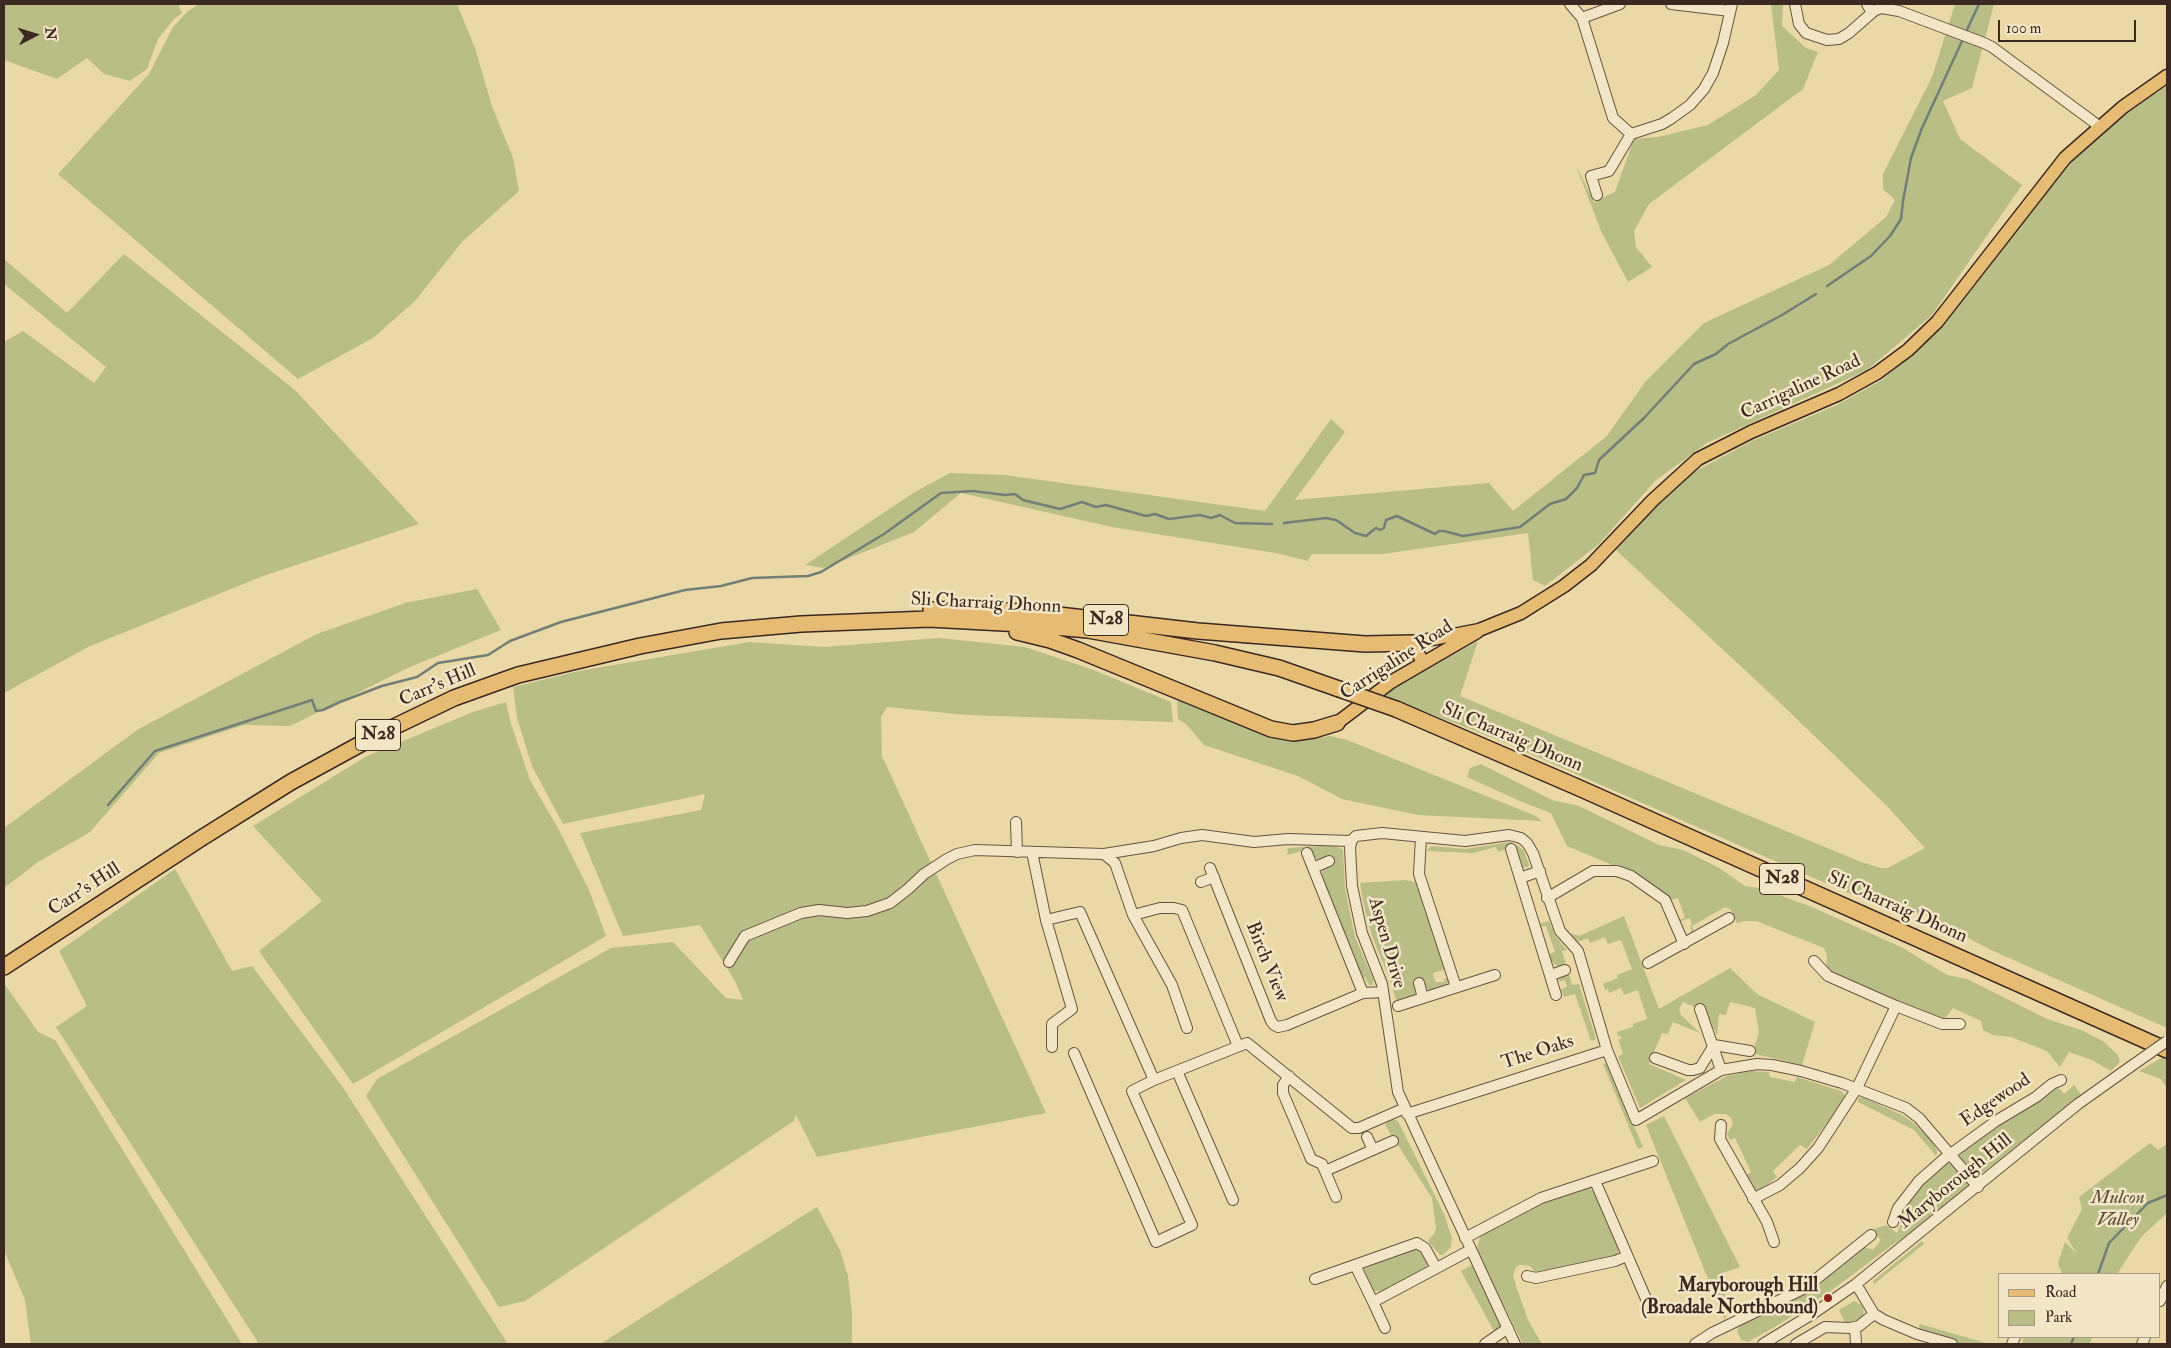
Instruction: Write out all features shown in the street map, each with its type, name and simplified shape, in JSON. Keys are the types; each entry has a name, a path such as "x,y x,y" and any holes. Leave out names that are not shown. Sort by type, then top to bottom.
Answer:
{"highway":[{"name":"N28","path":"801,624 835,616 885,610 968,609 1041,613 1198,631 1306,640 1365,644 1412,643"},
{"name":"Sli Charraig Dhonn","path":"801,624 928,619 1088,630 1215,653 1279,668 1396,710 1577,787 2167,1050"},
{"name":"N28","path":"801,624 829,628 952,628 1023,632 1078,650 1271,729 1293,733 1314,730 1336,723"},
{"name":"Carr's Hill","path":"4,967 291,782 377,735 454,698 518,675 640,646 721,631 801,624"}],"main road":[{"name":"Carrigaline Road","path":"1412,643 1479,630 1521,614 1592,565 1653,500 1698,459 1751,432 1839,394 1877,373 1908,350 1937,322 2059,164 2099,126 2167,76"},
{"name":"Carrigaline Road","path":"1336,723 1423,662 1479,630"},
{"path":"1412,643 1423,662"}],"street":[{"path":"1570,4 1582,18 1613,118 1631,134"},
{"path":"1582,18 1620,4"},
{"path":"1597,195 1591,176 1609,171 1631,134 1662,124 1690,105 1704,89 1713,73 1723,43 1731,7 1671,4"},
{"path":"1795,4 1799,24 1806,33 1827,40 1839,39 1849,33 1869,8 1881,8 1899,11 1984,43 2099,126"},
{"path":"1016,822 1017,852"},
{"path":"729,962 746,936 801,913 819,910 847,913 867,910 890,903 924,874 957,854 975,850 1104,854 1145,848 1180,838 1202,835 1254,842 1288,839 1351,841 1356,836 1374,833 1465,841 1507,835 1524,840 1530,847 1560,932 1578,951 1607,1050 1636,1120 1721,1070 1714,1045 1700,1009"},
{"path":"1421,837 1419,874 1456,987"},
{"name":"Aspen Drive","path":"1351,841 1352,886 1360,924 1379,974 1386,1008 1394,1075 1398,1092 1470,1250 1516,1344"},
{"path":"1511,849 1556,995"},
{"path":"1032,852 1046,920 1072,1009 1052,1024 1052,1047"},
{"path":"1307,852 1363,993"},
{"path":"1104,854 1115,863 1133,916 1172,985 1187,1028"},
{"path":"1313,868 1329,861"},
{"path":"1520,878 1540,871"},
{"path":"1547,898 1593,871 1617,871 1631,876 1665,900 1684,944"},
{"name":"Birch View","path":"1201,882 1212,872 1271,1022 1274,1025 1278,1027 1287,1025 1363,993 1383,992"},
{"path":"1133,916 1160,908 1182,910 1238,1046"},
{"path":"1046,920 1080,912 1154,1080"},
{"path":"1648,963 1729,918"},
{"path":"1814,961 1828,976 1896,1006 1942,1024 1960,1024"},
{"path":"1551,975 1565,970"},
{"name":"Aspen Drive","path":"1398,1006 1495,975"},
{"name":"Aspen Drive","path":"1419,983 1423,998"},
{"path":"1752,1199 1780,1185 1800,1168 1818,1148 1857,1088 1896,1006"},
{"name":"Maryborough Hill","path":"1762,1344 1814,1313 1856,1284 2078,1104 2167,1041"},
{"path":"1074,1053 1156,1242 1192,1225 1132,1091 1243,1043 1251,1044 1289,1076 1283,1085 1283,1093 1309,1154 1312,1159 1322,1164 1336,1197"},
{"path":"1714,1045 1750,1051"},
{"path":"1655,1058 1688,1070 1694,1070 1700,1068 1714,1045"},
{"name":"The Oaks","path":"1289,1076 1352,1128 1359,1128 1406,1111 1607,1050"},
{"name":"Edgewood","path":"1721,1070 1757,1064 1772,1065 1801,1071 1857,1088 1906,1108 1919,1118 1952,1154"},
{"path":"1177,1071 1233,1200"},
{"name":"Edgewood","path":"1893,1222 1898,1208 1919,1181 1996,1121 2061,1080"},
{"path":"1720,1125 1720,1139 1752,1199 1767,1222 1774,1242"},
{"path":"1367,1137 1372,1150"},
{"path":"1325,1171 1393,1141"},
{"path":"1952,1154 1978,1187"},
{"path":"1465,1238 1541,1198 1653,1161"},
{"path":"1595,1181 1647,1301"},
{"path":"1695,1344 1712,1333 1805,1288 1871,1235"},
{"path":"1315,1279 1417,1242 1426,1248 1436,1268"},
{"path":"1373,1302 1470,1250"},
{"path":"1526,1276 1536,1278 1616,1261 1626,1256"},
{"path":"1355,1265 1384,1328"},
{"path":"1856,1284 1874,1314 1919,1338 1952,1344"},
{"path":"2161,1299 2167,1286"},
{"path":"1796,1344 1825,1327 1855,1327 1874,1314"},
{"path":"1855,1327 1856,1344"},
{"path":"1486,1344 1508,1328"}],"green space":[{"path":"4,4 178,4 182,13 174,19 158,39 147,69 130,81 104,74 87,58 57,79 4,60"},
{"path":"199,4 457,4 475,48 492,106 513,158 519,191 462,242 415,301 373,338 298,379 58,174 149,74 173,27 188,11"},
{"path":"1771,4 1783,4 1782,26 1806,48 1818,52 1803,89 1649,204 1634,231 1636,247 1652,267 1628,282 1601,231 1575,163 1594,202 1615,192 1634,139 1658,137 1708,125 1756,95 1779,70"},
{"path":"1955,4 1994,4 1972,88 1943,101 1960,139 2022,185 1932,315 1867,370 1707,443 1655,481 1599,544 1545,586 1533,580 1528,533 1383,554 1312,554 1308,561 1276,553 1112,527 961,493 914,532 824,568 805,565 913,493 950,473 1004,475 1265,511 1331,419 1345,432 1295,500 1489,483 1513,511 1607,436 1645,382 1704,323 1829,265 1886,217 1895,200 1883,189 1883,174 1932,77"},
{"path":"2167,85 2167,1028 1991,950 1925,915 1909,912 1894,913 1503,742 1383,695 1478,641 1460,696 1861,862 1881,868 1888,868 1925,848 1886,805 1776,699 1616,550 1659,502 1696,471 1752,441 1837,405 1882,380 1934,335 1984,274 2022,219 2071,162 2110,126"},
{"path":"124,254 295,390 419,524 263,576 88,647 4,693 4,342 23,331 94,383 106,367 4,284 4,259 67,313"},
{"path":"477,589 501,630 410,667 290,726 244,725 159,753 90,832 38,862 4,888 4,828 137,730 317,634 405,603"},
{"path":"939,638 1025,647 1091,669 1171,702 1173,722 967,715 887,707 881,717 882,756 1046,1113 817,1157 796,1115 794,1121 525,1301 499,1307 366,1096 377,1079 611,948 673,942 726,998 743,1000 735,981 700,925 623,936 580,833 701,810 705,794 563,824 532,766 517,718 513,687 579,671 749,642 824,647"},
{"path":"1177,700 1273,736 1310,739 1330,736 1347,740 1536,816 1542,821 1418,815 1342,799 1298,776 1204,745 1186,724 1178,719"},
{"path":"506,702 511,724 530,780 559,830 589,890 606,936 353,1084 259,951 322,901 253,826 367,756 473,712"},
{"path":"1481,764 1552,800 1579,806 1659,845 1683,850 1719,868 1745,886 1760,888 1812,907 1901,947 1947,975 1967,979 2047,1019 2081,1030 2103,1041 2118,1055 2120,1062 2111,1071 2092,1060 2069,1052 2060,1067 2047,1051 2011,1037 1993,1035 1983,1030 1981,1021 1953,1008 1942,1020 1831,974 1826,968 1827,956 1824,948 1756,921 1737,923 1730,909 1725,907 1692,926 1694,932 1690,934 1692,931 1690,926 1692,924 1690,918 1681,921 1684,932 1679,920 1685,918 1678,898 1671,900 1634,874 1567,846 1551,813 1467,777 1470,768"},
{"path":"1510,842 1524,851 1528,867 1522,868 1506,849 1498,852 1496,847 1473,853 1427,851 1431,846 1465,849"},
{"path":"1334,845 1343,850 1345,889 1355,937 1374,981 1372,985 1369,985 1365,977 1362,978 1321,878 1323,869 1319,860 1301,851 1287,855 1288,848"},
{"path":"175,869 232,971 252,966 342,1086 508,1344 259,1344 56,1027 87,1006 59,951"},
{"path":"1405,880 1418,883 1446,969 1433,973 1435,982 1445,982 1444,979 1449,977 1449,980 1446,985 1431,991 1425,988 1416,991 1415,996 1397,1003 1372,936 1360,883"},
{"path":"1624,916 1659,1009 1730,968 1757,994 1815,1022 1802,1065 1755,1054 1755,1044 1759,1033 1755,1008 1730,1002 1726,1015 1719,1014 1717,1036 1706,1012 1683,1002 1679,1009 1681,1015 1700,1033 1673,1022 1668,1034 1662,1033 1649,1064 1686,1080 1640,1108 1618,1056 1623,1054 1618,1039 1621,1039 1621,1036 1618,1036 1617,1032 1633,1027 1633,1024 1647,1019 1638,990 1624,995 1621,988 1609,993 1608,989 1605,990 1603,984 1618,978 1617,975 1632,969 1621,940 1608,944 1605,937 1590,943 1588,938 1578,942 1570,933 1579,936"},
{"path":"1549,921 1556,937 1567,950 1562,951 1572,985 1579,984 1596,1039 1591,1041 1575,994 1564,997 1561,989 1567,987 1565,980 1558,982 1560,977 1567,973 1565,965 1557,966 1551,961 1549,954 1555,952 1546,926 1540,927 1539,924"},
{"path":"4,983 38,1032 55,1040 242,1344 31,1344 25,1300 4,1250"},
{"path":"2165,1056 2167,1057 2167,1088 2161,1079 2139,1071"},
{"path":"1608,1063 1643,1147 1638,1149 1603,1064"},
{"path":"1750,1071 1769,1072 1770,1077 1795,1082 1797,1077 1841,1091 1845,1099 1807,1149 1800,1145 1773,1171 1777,1177 1761,1190 1752,1188 1745,1176 1751,1172 1735,1138 1730,1140 1727,1134 1733,1124 1731,1118 1726,1114 1714,1114 1700,1122 1685,1098 1727,1076"},
{"path":"2074,1085 2081,1095 1981,1174 1976,1175 1959,1157 1964,1149 2054,1087 2060,1089 2064,1094"},
{"path":"1863,1097 1902,1115 1915,1124 1930,1139 1937,1150 1936,1156 1914,1130 1858,1102 1859,1098"},
{"path":"1664,1116 1740,1267 1722,1273 1727,1305 1725,1321 1646,1125"},
{"path":"1394,1119 1398,1121 1444,1214 1452,1238 1451,1247 1443,1255 1440,1255 1428,1241 1436,1228 1432,1198 1385,1125 1389,1120"},
{"name":"Mulcon Valley","path":"2150,1143 2158,1150 2167,1144 2167,1213 2141,1237 2118,1273 2062,1273 2058,1263 2065,1242 2077,1254 2067,1238 2082,1209 2079,1197"},
{"path":"1953,1163 1971,1184 1928,1222 1892,1245 1828,1293 1778,1325 1748,1342 1741,1340 1737,1331 1740,1324 1776,1309 1807,1291 1864,1247 1873,1250 1881,1240 1872,1230 1886,1225 1897,1233 1902,1222 1900,1220 1900,1212 1932,1173 1945,1164"},
{"path":"1588,1187 1594,1192 1618,1252 1616,1256 1537,1275 1530,1266 1520,1265 1516,1267 1513,1275 1517,1289 1528,1320 1542,1344 1523,1344 1480,1257 1477,1248 1480,1237 1486,1232 1548,1200"},
{"path":"817,1207 840,1250 848,1276 852,1314 852,1344 600,1344"},
{"path":"1922,1241 1924,1244 1874,1284 1873,1281"},
{"path":"1419,1247 1428,1261 1425,1269 1381,1292 1372,1290 1363,1272 1365,1266"},
{"path":"1472,1265 1505,1327 1495,1333 1461,1271"},
{"path":"1854,1301 1863,1306 1864,1317 1862,1321 1845,1323 1839,1310"},
{"path":"1920,1324 1989,1344 1952,1344 1917,1334"},
{"path":"2023,1338 2092,1338 2090,1344 2022,1344"}],"waterway":[{"path":"1965,34 1979,4"},
{"path":"1827,286 1871,256 1890,236 1901,219 1911,158 1922,128 1963,39"},
{"path":"1284,523 1326,518 1336,520 1355,533 1366,536 1376,528 1380,530 1384,528 1386,520 1397,516 1435,534 1439,531 1444,531 1463,536 1520,527 1550,504 1566,499 1577,488 1584,475 1595,473 1599,460 1644,418 1694,364 1716,354 1728,344 1816,294"},
{"path":"108,805 155,751 312,700 316,711 323,710 382,686 417,677 438,663 488,655 510,641 561,622 685,590 721,586 752,578 808,576 821,572 884,534 941,493 973,491 1005,495 1015,494 1023,500 1060,509 1082,502 1096,507 1106,505 1146,516 1155,514 1169,519 1200,515 1211,518 1220,515 1235,523 1272,524"},
{"path":"2098,1273 2109,1243 2148,1203 2167,1195"},
{"path":"2071,1344 2074,1338"}],"place":[{"name":"Maryborough Hill (Broadale Northbound)","path":"1828,1298"}]}
